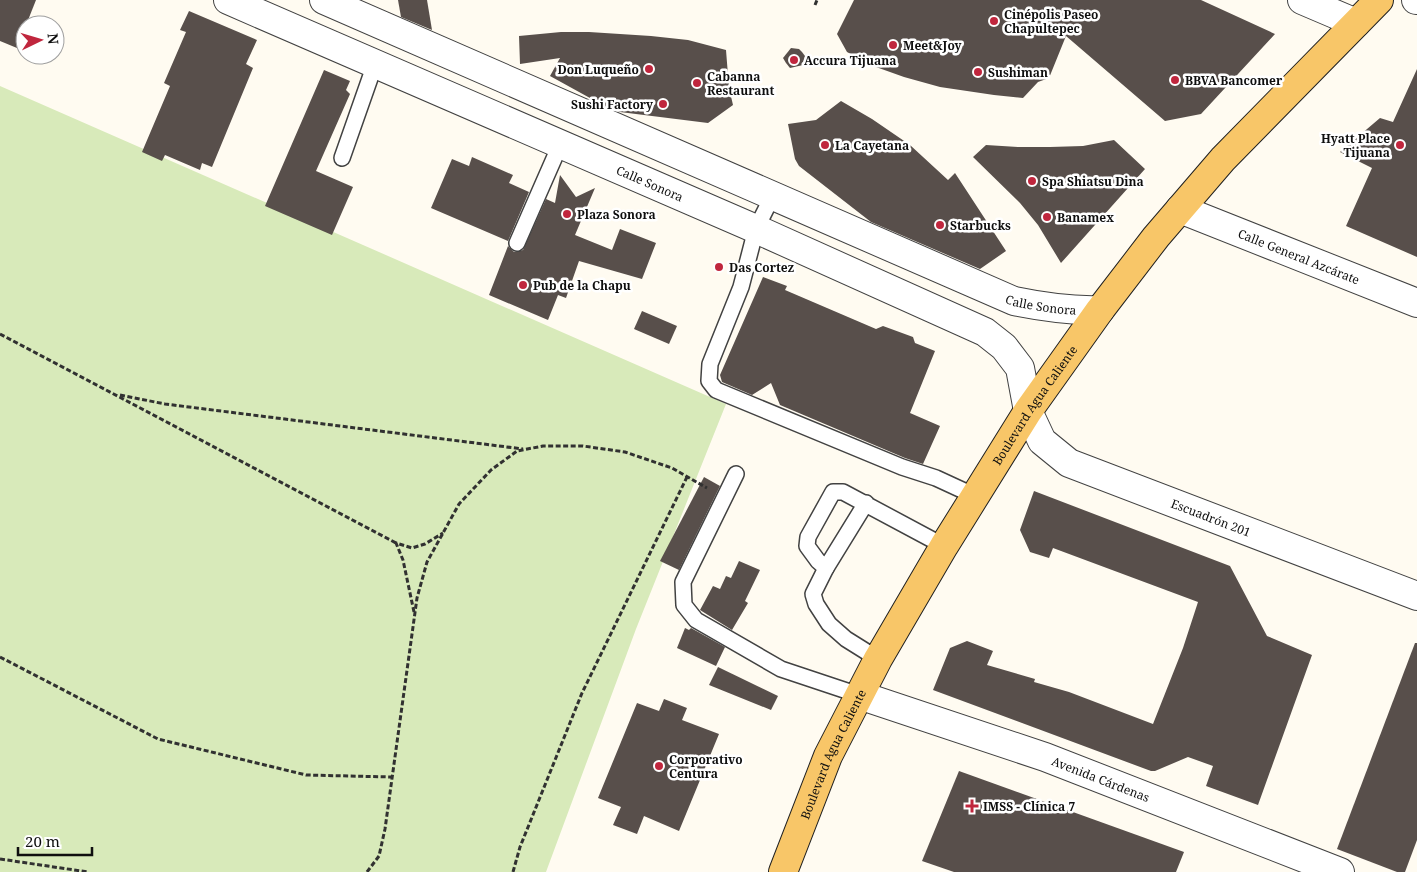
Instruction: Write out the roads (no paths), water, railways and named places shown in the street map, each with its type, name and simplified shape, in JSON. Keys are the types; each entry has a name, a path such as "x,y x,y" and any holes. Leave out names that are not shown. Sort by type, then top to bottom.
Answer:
{"main road":[{"name":"Boulevard Agua Caliente","path":"783,872 828,756 878,658 944,546 1028,411 1100,310 1180,209 1223,159 1379,0"}],"street":[{"name":"Calle Sonora","path":"228,0 272,9 376,64 756,229 985,332 1004,347 1020,368 1028,411"},
{"name":"Calle Sonora","path":"324,0 1014,301 1059,309 1100,310"},
{"path":"1302,0 1356,23"},
{"name":"Calle General Azcárate","path":"1180,209 1417,303"},
{"name":"Escuadrón 201","path":"1028,411 1042,441 1069,463 1417,596"},
{"name":"Avenida Cárdenas","path":"859,695 1044,757 1340,872"}],"lane":[{"path":"342,158 376,64"},
{"path":"518,244 560,145"},
{"path":"773,195 756,229 740,287 710,364 709,382 716,390 902,467 936,478 975,496"},
{"path":"736,474 683,582 684,605 696,620 781,669 859,695"},
{"path":"826,568 807,546 808,537 833,492 843,492 866,503 944,546"},
{"path":"866,503 826,568 814,594 816,604 829,624 878,658"}],"place":[{"name":"Cinépolis Paseo Chapultepec","path":"994,21"},
{"name":"Meet&Joy","path":"893,45"},
{"name":"Accura Tijuana","path":"794,60"},
{"name":"Don Luqueño","path":"649,69"},
{"name":"Sushiman","path":"978,72"},
{"name":"BBVA Bancomer","path":"1175,80"},
{"name":"Cabanna Restaurant","path":"697,83"},
{"name":"Sushi Factory","path":"663,104"},
{"name":"La Cayetana","path":"825,145"},
{"name":"Hyatt Place Tijuana","path":"1400,145"},
{"name":"Spa Shiatsu Dina","path":"1032,181"},
{"name":"Plaza Sonora","path":"567,214"},
{"name":"Banamex","path":"1047,217"},
{"name":"Starbucks","path":"940,225"},
{"name":"Das Cortez","path":"719,267"},
{"name":"Pub de la Chapu","path":"523,285"},
{"name":"Corporativo Centura","path":"659,766"},
{"name":"IMSS - Clínica 7","path":"972,806"}]}
